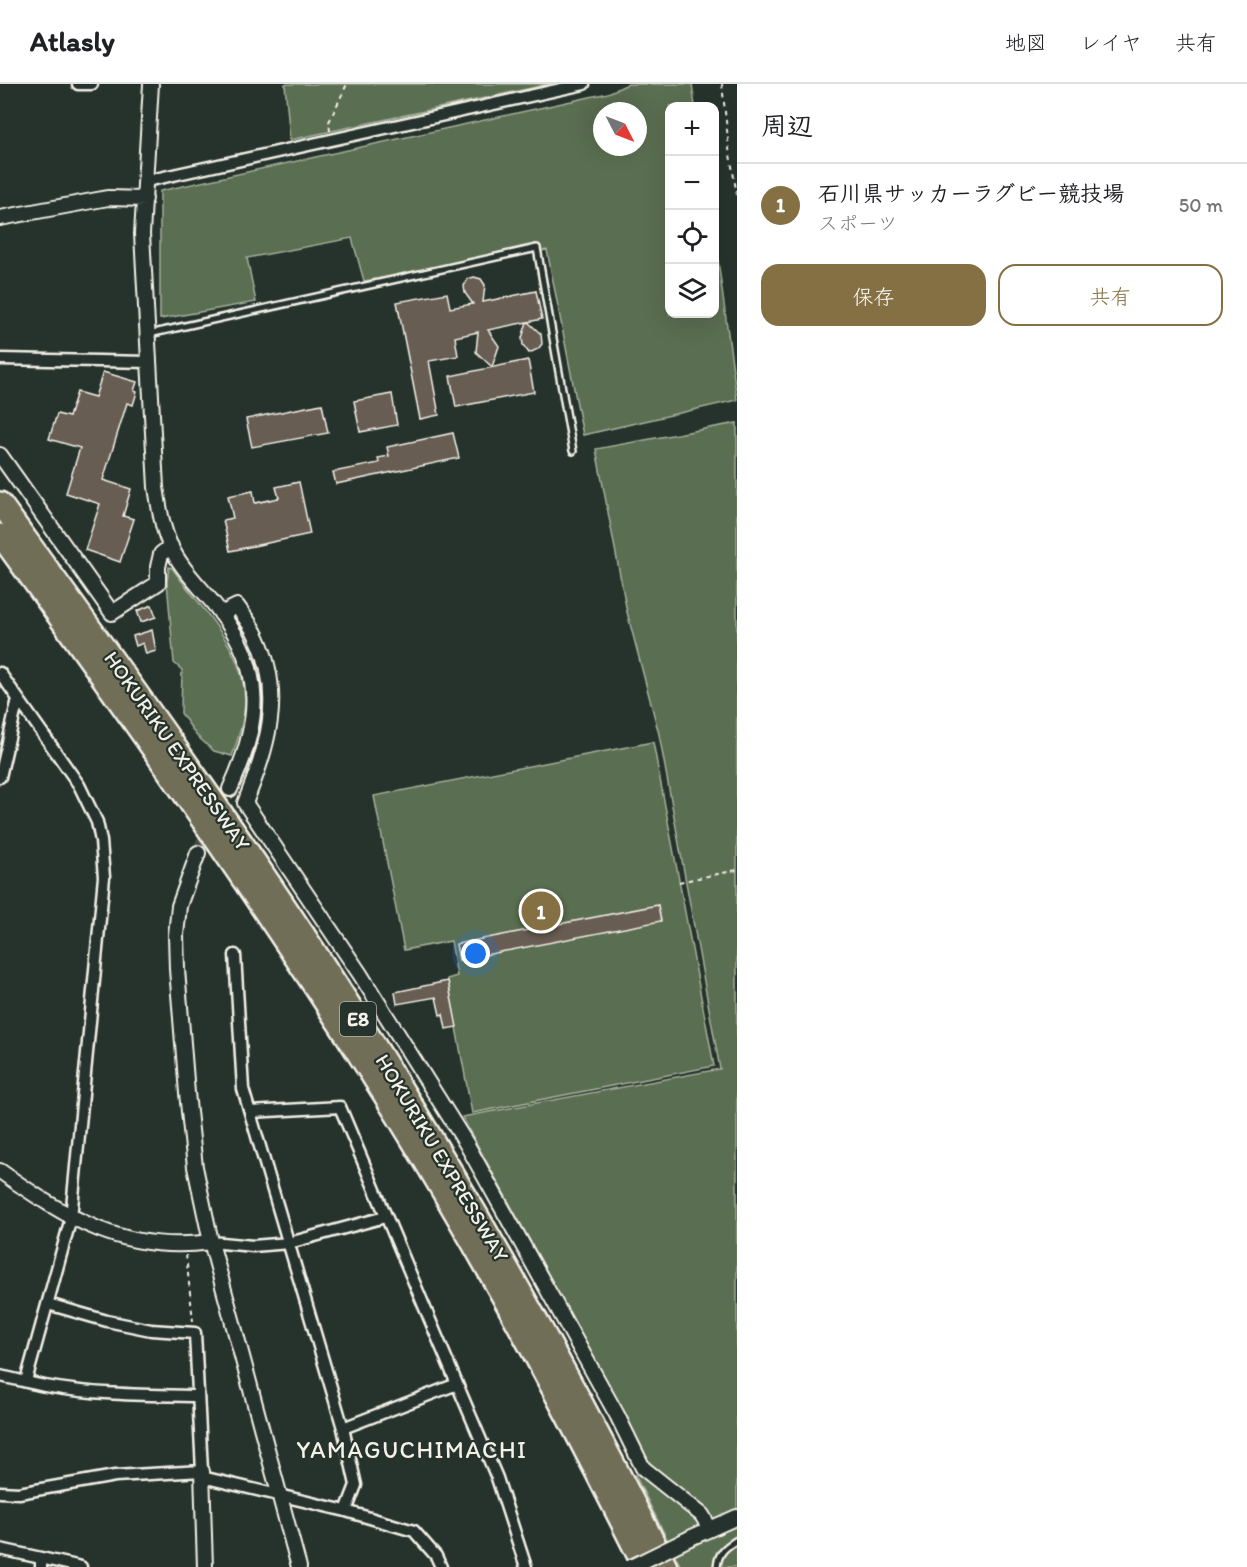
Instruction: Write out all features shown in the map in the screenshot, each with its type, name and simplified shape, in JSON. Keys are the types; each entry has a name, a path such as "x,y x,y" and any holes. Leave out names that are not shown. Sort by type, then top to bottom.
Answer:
{"highway":[{"name":"HOKURIKU EXPRESSWAY","path":"0,503 240,841 386,1062 510,1271 616,1468 666,1567"},
{"name":"HOKURIKU EXPRESSWAY","path":"0,535 218,843 369,1072 434,1178 520,1329 607,1492 644,1567"}],"street":[{"path":"78,84 92,84"},
{"path":"151,84 142,234 156,487 161,516 171,546 221,614 241,648 249,670 254,717 250,739 230,789"},
{"path":"146,181 584,84"},
{"path":"0,218 108,198 145,199"},
{"path":"0,359 149,362"},
{"path":"0,455 112,613 158,583 161,554 171,546"},
{"path":"221,614 237,606 257,638 270,678 272,713 263,756 245,803 360,974 466,1143 617,1415 643,1468 702,1515 710,1529"},
{"path":"0,673 79,785 97,822 104,877 71,1218 26,1381"},
{"path":"0,777 18,699"},
{"path":"198,853 179,906 177,969 195,1167 211,1242 299,1567"},
{"path":"235,955 243,1089 343,1428 356,1485 346,1511"},
{"path":"250,1112 340,1107 497,1478 526,1567"},
{"path":"0,1173 71,1218 102,1232 143,1242 185,1246 211,1242 253,1246 289,1243 386,1217"},
{"path":"48,1304 107,1322 151,1330 195,1333 205,1567"},
{"path":"0,1376 57,1388 120,1394 197,1396"},
{"path":"343,1428 457,1384"},
{"path":"0,1492 19,1493 115,1476 202,1474 414,1531 436,1556 441,1567"},
{"path":"631,1567 737,1517"},
{"path":"0,1549 41,1563 81,1567"}],"lane":[{"path":"147,334 537,248 573,451"},
{"path":"717,1567 718,1557 725,1548 737,1540"}],"path":[{"path":"331,141 329,122 347,84"},
{"path":"722,84 737,195"},
{"path":"679,882 737,870"},
{"path":"185,1246 195,1333"}],"green space":[{"path":"285,84 550,84 290,140"},
{"path":"628,84 692,84 694,102 665,102 665,318 719,318 719,267 737,400 583,435 547,250 364,281 352,238 247,258 256,302 160,319 160,191 608,93"},
{"path":"737,423 737,1567 681,1567 635,1475 646,1464 543,1264 462,1117 720,1069 659,734 627,612 596,449"},
{"path":"169,567 222,634 233,652 240,671 244,691 244,712 232,756 214,751 208,746 196,735 181,713 182,670 174,663 167,582"},
{"path":"653,742 714,1066 472,1113 447,979 457,976 451,941 404,950 374,796"}],"building":[{"path":"474,277 481,279 485,285 483,302 536,291 542,319 528,322 541,334 542,344 538,349 529,353 523,345 522,338 527,322 488,330 499,346 492,367 476,352 478,332 455,337 458,356 429,361 439,415 420,419 397,302 447,293 450,308 473,304 465,293 464,286 468,279"},
{"path":"528,360 534,392 456,407 450,376"},
{"path":"103,372 137,382 133,405 127,403 103,480 131,489 123,516 134,519 120,562 85,550 100,504 66,493 80,448 49,439 57,414 69,417 77,392 95,397"},
{"path":"392,394 397,425 360,432 354,401"},
{"path":"322,404 328,433 252,447 246,419"},
{"path":"453,433 459,458 336,484 333,472 379,463 378,458 389,456 387,447"},
{"path":"299,482 310,534 230,551 223,520 233,518 228,496 253,491 255,503 279,498 276,487"},
{"path":"152,605 156,617 141,622 137,611"},
{"path":"152,630 156,651 146,654 143,643 136,646 133,636"},
{"path":"658,905 661,921 459,960 456,944"},
{"path":"448,981 457,1027 446,1029 436,997 397,1004 395,992"}],"tunnel":[{"path":"198,853 230,789"}],"place":[{"name":"石川県サッカーラグビー競技場","path":"541,911"}],"district":[{"name":"YAMAGUCHIMACHI","path":"412,1450"}]}
